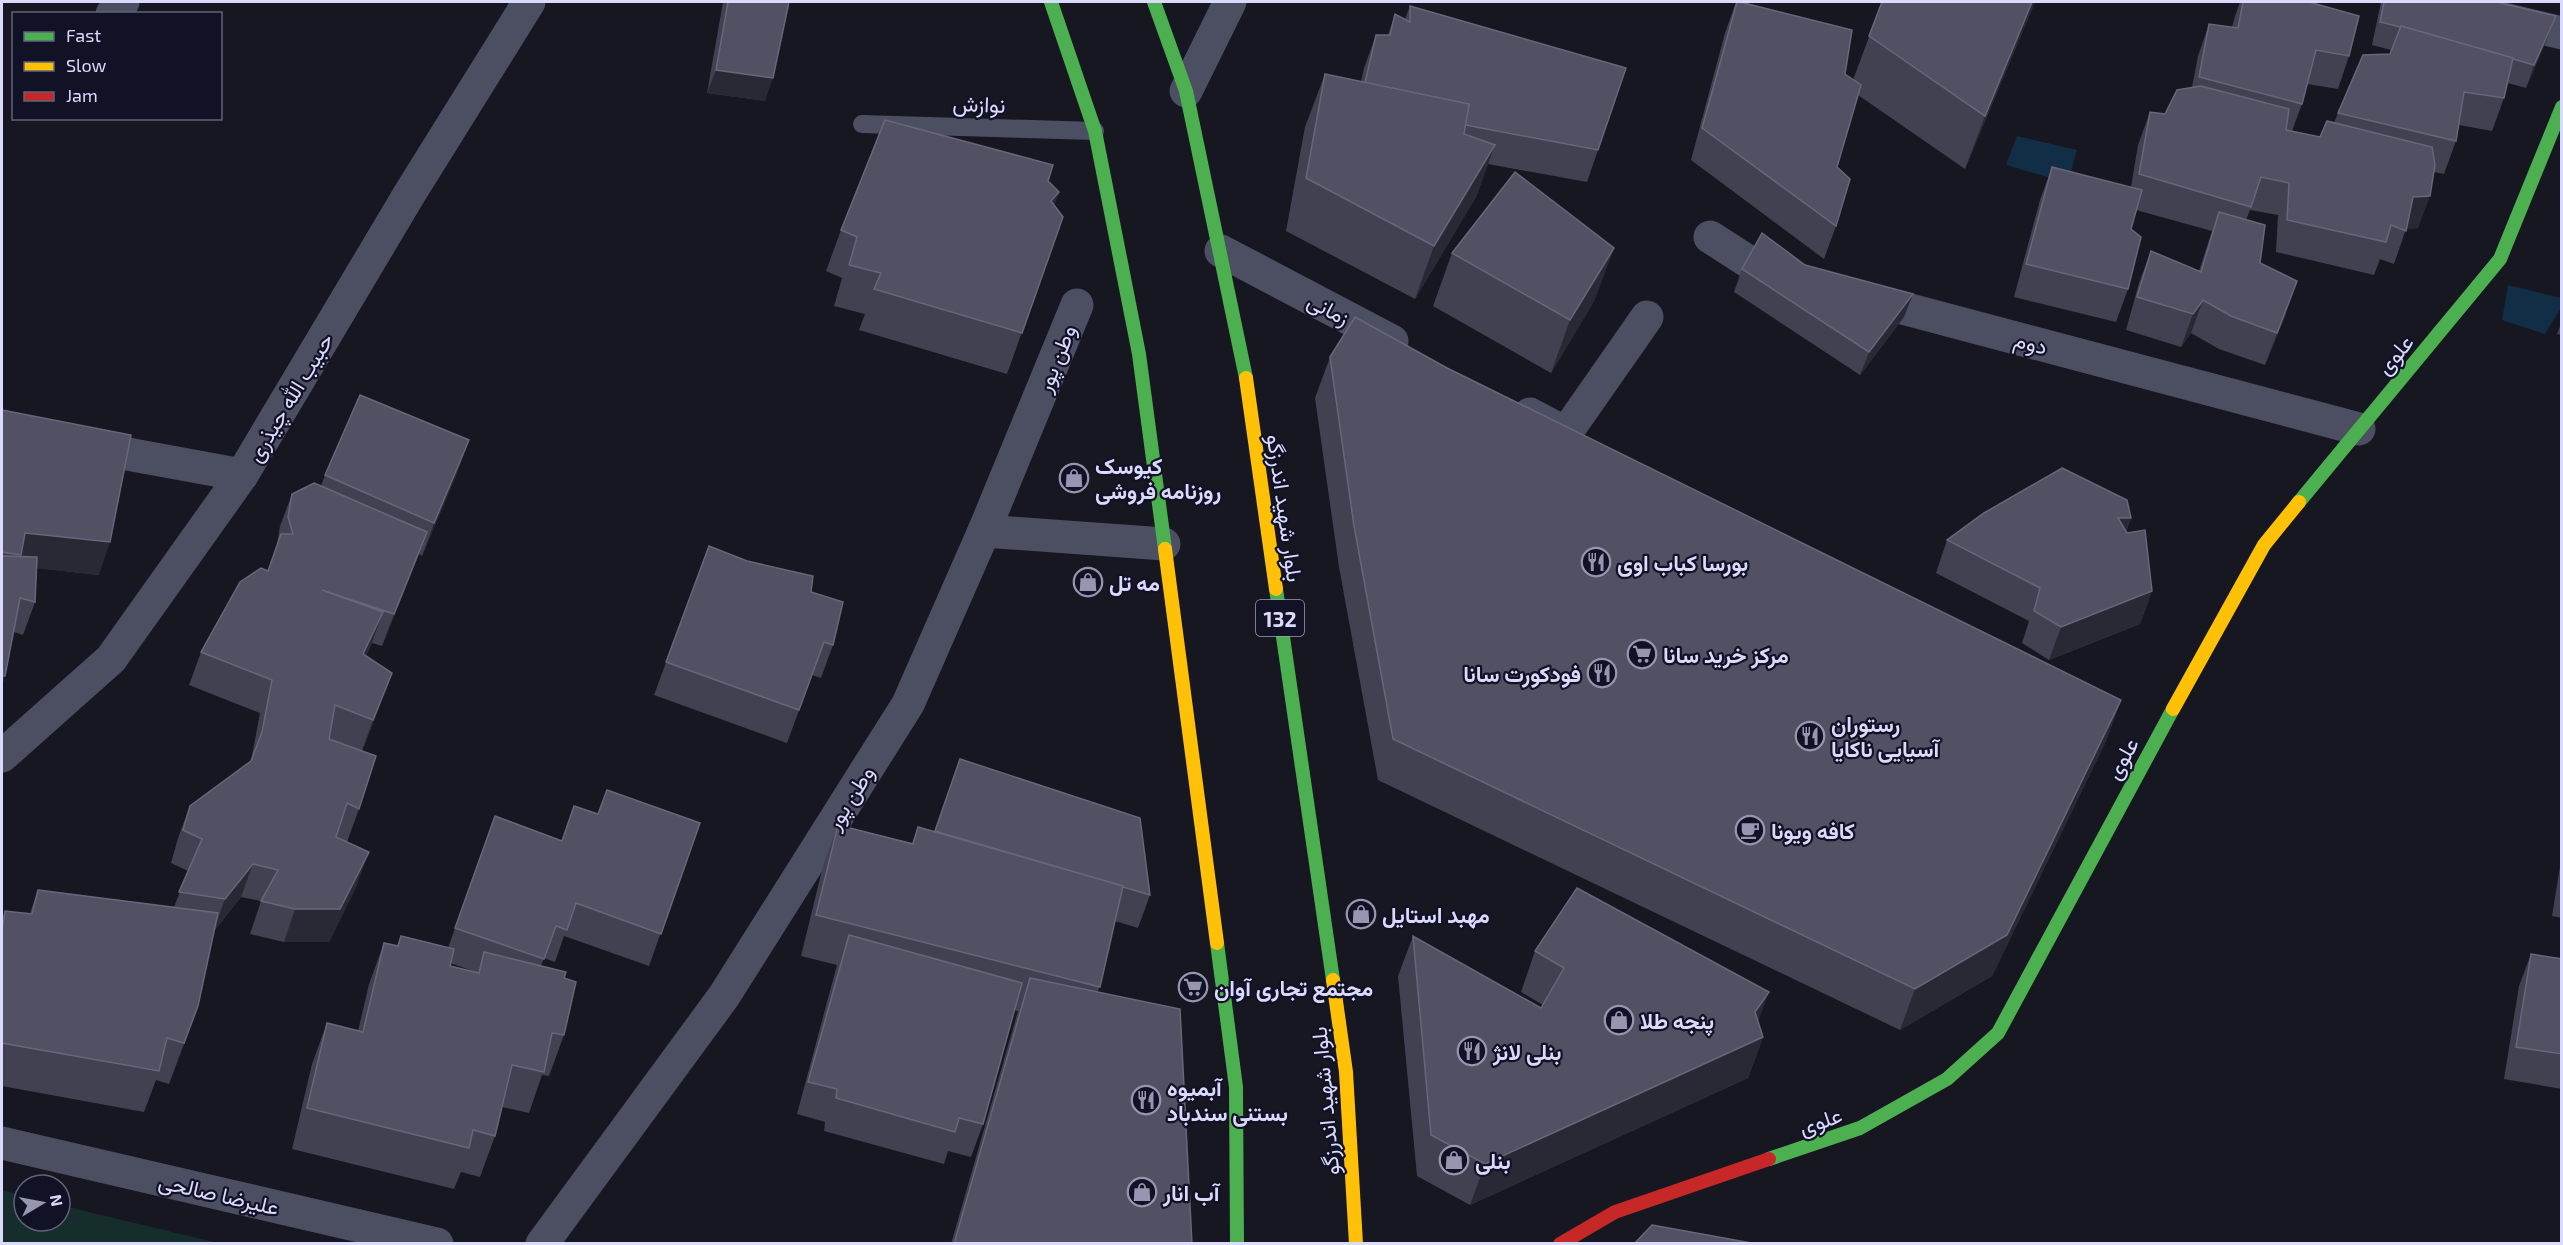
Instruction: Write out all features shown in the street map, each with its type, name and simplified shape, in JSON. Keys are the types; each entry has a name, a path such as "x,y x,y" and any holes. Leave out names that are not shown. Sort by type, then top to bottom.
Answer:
{"main road":[{"path":"1051,2 1095,131 1139,354 1236,1087 1237,1244"},
{"name":"بلوار شهید اندرزگو","path":"1154,2 1186,91 1241,346 1346,1072 1356,1244"},
{"name":"علوی","path":"1560,1244 1615,1212 1860,1128 1947,1079 1998,1033 2113,816 2264,545 2500,260 2562,107"}],"street":[{"name":"حبیب الله چیذری","path":"2,756 111,659 242,475 410,193 529,2"},
{"path":"1186,91 1230,2"},
{"path":"2433,2 2562,33"},
{"name":"دوم","path":"1710,237 1763,271 2360,429"},
{"name":"زمانی","path":"1221,251 1419,356"},
{"name":"وطن پور","path":"542,1244 724,996 908,704 984,531 1077,305"},
{"path":"1503,400 1566,433 1647,317"},
{"path":"2,431 242,475"},
{"path":"984,531 1164,544"},
{"name":"علیرضا صالحی","path":"2,1143 437,1244"}],"lane":[{"name":"نوازش","path":"862,124 1095,131"}],"green space":[{"path":"2,1190 12,1193 12,1233 72,1233 72,1208 218,1243 2,1243"}],"water":[{"path":"2017,136 2077,150 2068,183 2006,165"},
{"path":"2508,285 2561,298 2561,308 2545,334 2502,320"}],"building":[{"path":"728,2 789,2 773,78 716,70"},
{"path":"1737,2 1852,30 1845,74 1861,85 1837,167 1850,179 1836,226 1702,128"},
{"path":"1882,2 2032,2 1985,116 1869,36"},
{"path":"2243,2 2309,2 2359,16 2349,56 2316,50 2302,104 2199,77 2209,24 2238,28"},
{"path":"2384,2 2496,2 2556,16 2534,65 2380,22"},
{"path":"1410,6 1626,68 1598,150 1465,125 1469,104 1365,83 1376,35 1390,35 1395,14 1410,22"},
{"path":"2401,26 2513,58 2504,98 2464,92 2456,141 2338,113 2363,55 2390,54"},
{"path":"1325,74 1469,104 1464,134 1495,145 1434,246 1306,178"},
{"path":"2201,86 2289,109 2286,130 2320,137 2327,121 2432,147 2435,165 2430,196 2413,197 2406,231 2391,225 2386,242 2287,220 2289,183 2261,177 2251,207 2139,174 2150,112 2165,114 2177,90"},
{"path":"885,120 1053,165 1048,181 1059,192 1051,201 1063,217 1022,333 874,289 881,273 849,265 857,237 841,230"},
{"path":"2052,167 2142,190 2131,229 2141,237 2128,289 2026,264"},
{"path":"1515,172 1614,248 1570,320 1452,253"},
{"path":"2219,212 2265,225 2260,263 2297,281 2277,333 2231,316 2203,300 2193,314 2137,297 2151,251 2201,272"},
{"path":"1762,233 1805,265 1913,294 1869,352 1742,269"},
{"name":"مرکز خرید سانا","path":"1355,317 1447,368 2121,700 2007,935 1915,989 1393,739 1354,526 1330,357"},
{"path":"360,395 469,440 434,523 325,475"},
{"path":"2,410 131,435 110,542 25,533 21,555 2,552"},
{"path":"2062,468 2127,500 2131,518 2118,518 2127,533 2145,530 2152,591 2061,627 2034,611 2040,588 1947,540 1984,513"},
{"path":"314,483 427,532 394,614 322,590 383,612 363,654 392,673 373,720 335,705 329,739 376,756 359,809 347,803 336,837 369,852 340,909 295,909 261,901 278,870 253,864 225,899 179,892 202,839 183,830 190,806 251,761 262,732 272,680 201,652 240,582 261,568 268,571 281,534 293,534 288,517 292,494"},
{"path":"709,546 747,561 813,576 811,592 843,602 833,645 824,642 799,710 666,662"},
{"path":"2,556 37,557 35,602 20,598 5,676 2,676"},
{"path":"960,759 1140,818 1150,895 935,831"},
{"path":"607,790 700,823 661,934 576,903 567,930 556,926 544,959 455,928 495,816 562,841 574,806 598,814"},
{"path":"838,825 913,844 918,827 1123,886 1100,987 816,915"},
{"path":"1577,888 1769,992 1755,1012 1763,1037 1485,1164 1431,1135 1413,936 1541,1008 1564,968 1535,951"},
{"path":"38,890 218,913 198,1006 184,1043 167,1038 159,1071 2,1043 2,930 5,911 32,914"},
{"path":"849,935 1022,983 983,1124 959,1118 955,1132 836,1098 837,1089 808,1082"},
{"path":"401,936 454,949 450,966 479,973 484,952 566,972 564,978 576,982 564,1035 552,1033 544,1072 512,1065 495,1136 473,1130 469,1148 307,1108 327,1023 363,1032 384,943 398,946"},
{"path":"2531,954 2562,959 2562,1054 2516,1047"},
{"path":"1030,978 1180,1009 1192,1244 954,1244"},
{"path":"1652,1225 1757,1244 1634,1244"}],"traffic: fast":[{"path":"1051,2 1095,131 1139,354 1165,549"},
{"path":"1154,2 1186,91 1246,378"},
{"path":"2299,502 2500,259 2562,107"},
{"path":"1276,589 1333,980"},
{"path":"1769,1159 1860,1128 1947,1079 1998,1033 2173,709"},
{"path":"1217,943 1236,1087 1237,1244"}],"traffic: slow":[{"path":"1246,378 1276,589"},
{"path":"2173,709 2264,545 2299,502"},
{"path":"1165,549 1217,943"},
{"path":"1333,980 1346,1072 1356,1244"}],"traffic: jam":[{"path":"1560,1244 1615,1212 1769,1159"}],"place":[{"name":"کیوسک روزنامه فروشی","path":"1074,478"},
{"name":"بورسا کباب اوی","path":"1596,562"},
{"name":"مه تل","path":"1088,582"},
{"name":"مرکز خرید سانا","path":"1642,654"},
{"name":"فودکورت سانا","path":"1602,673"},
{"name":"رستوران آسیایی ناکایا","path":"1810,736"},
{"name":"کافه ویونا","path":"1750,830"},
{"name":"مهبد استایل","path":"1361,914"},
{"name":"مجتمع تجاری آوان","path":"1193,987"},
{"name":"پنجه طلا","path":"1619,1020"},
{"name":"بنلی لانژ","path":"1472,1051"},
{"name":"آبمیوه بستنی سندباد","path":"1146,1100"},
{"name":"بنلی","path":"1454,1160"},
{"name":"آب انار","path":"1142,1192"}]}
